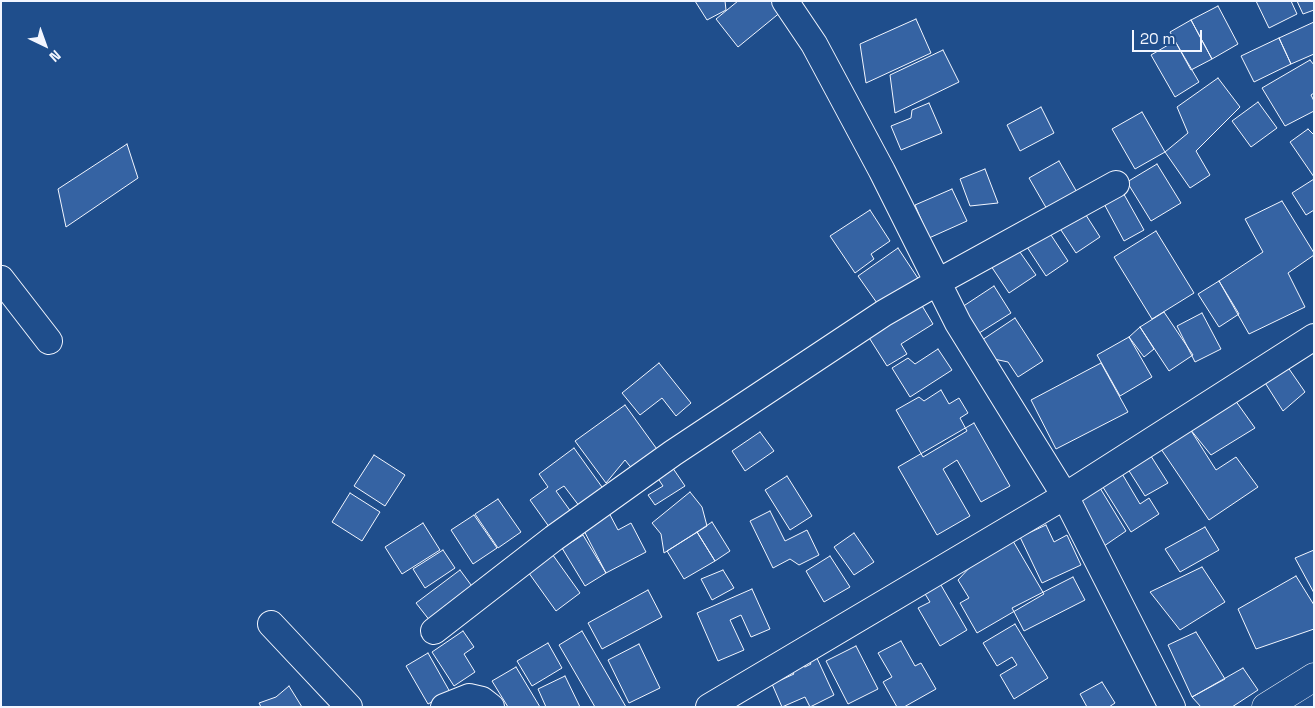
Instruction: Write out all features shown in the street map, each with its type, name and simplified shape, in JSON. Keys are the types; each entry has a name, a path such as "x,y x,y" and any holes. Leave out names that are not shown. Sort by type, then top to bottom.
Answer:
{"main road":[{"path":"1266,707 1314,677"}],"street":[{"path":"785,1 814,44 882,171 958,323 1065,496 1172,707"},
{"path":"434,630 554,538 673,453 884,313 1116,184"},
{"path":"1,279 49,341"},
{"path":"709,707 1065,496 1314,337"},
{"path":"272,624 349,707"},
{"path":"444,707 469,697 482,700 491,707"}],"building":[{"path":"695,1 725,1 726,10 707,20"},
{"path":"738,1 776,1 782,11 738,47 716,19"},
{"path":"1256,1 1291,1 1297,14 1269,28"},
{"path":"1297,1 1314,1 1314,10 1303,14"},
{"path":"1218,6 1238,44 1212,59 1191,20"},
{"path":"916,19 931,53 866,83 860,44"},
{"path":"1191,20 1212,59 1191,70 1170,32"},
{"path":"1314,22 1314,54 1291,64 1279,38"},
{"path":"1279,38 1291,64 1254,82 1241,56"},
{"path":"1175,41 1199,82 1175,97 1151,55"},
{"path":"943,50 959,82 895,113 890,75"},
{"path":"1310,60 1314,65 1314,93 1311,95 1314,101 1314,111 1285,126 1262,88"},
{"path":"1218,78 1240,107 1196,151 1210,175 1190,188 1165,152 1188,133 1177,107"},
{"path":"1258,102 1277,128 1251,147 1232,121"},
{"path":"929,103 942,133 901,150 891,126 911,118 912,110"},
{"path":"1041,107 1054,133 1020,151 1007,125"},
{"path":"1142,112 1165,152 1135,169 1112,129"},
{"path":"1308,129 1314,135 1314,177 1290,142"},
{"path":"127,144 138,178 66,227 58,189"},
{"path":"1059,161 1078,194 1048,211 1029,178"},
{"path":"1157,164 1181,203 1151,221 1127,182"},
{"path":"985,169 998,203 970,206 960,179"},
{"path":"1314,179 1314,210 1306,215 1292,193"},
{"path":"952,189 967,221 929,238 915,205"},
{"path":"1121,189 1144,230 1124,241 1102,200"},
{"path":"1282,201 1314,253 1314,255 1288,273 1305,307 1249,334 1219,281 1263,252 1245,219"},
{"path":"870,210 890,241 871,254 874,259 855,273 830,236"},
{"path":"1084,212 1100,237 1076,253 1059,227"},
{"path":"1156,231 1194,293 1152,319 1114,257"},
{"path":"1049,232 1068,261 1046,276 1027,247"},
{"path":"1015,245 1036,275 1009,293 989,263"},
{"path":"898,248 923,286 884,313 858,276"},
{"path":"1219,281 1239,314 1219,327 1198,294"},
{"path":"994,286 1011,313 976,335 959,309"},
{"path":"921,304 933,324 901,344 907,354 887,366 868,336"},
{"path":"1164,312 1193,355 1169,371 1140,327"},
{"path":"1202,313 1221,349 1195,362 1177,326"},
{"path":"1015,318 1043,361 1018,377 1008,362 994,359 982,340"},
{"path":"1140,327 1154,349 1144,357 1129,337"},
{"path":"1129,337 1152,377 1120,396 1097,355"},
{"path":"938,349 952,370 910,397 892,368 908,358 915,364"},
{"path":"659,363 691,403 676,416 662,398 640,415 622,393"},
{"path":"1101,363 1128,412 1056,449 1031,400"},
{"path":"1285,363 1305,392 1283,411 1262,378"},
{"path":"941,390 949,404 959,398 968,413 960,418 967,431 923,457 896,410 919,397 924,401"},
{"path":"1235,400 1255,428 1211,455 1190,429"},
{"path":"625,405 659,452 633,470 625,460 606,483 575,441"},
{"path":"974,423 1010,486 981,502 957,460 943,469 970,516 937,535 898,467"},
{"path":"1190,429 1216,470 1236,457 1258,487 1209,520 1161,449"},
{"path":"760,432 774,451 745,471 732,451"},
{"path":"574,448 607,494 583,511 564,486 556,491 574,516 552,531 530,500 548,487 539,474"},
{"path":"1149,453 1168,483 1145,496 1126,466"},
{"path":"374,455 405,475 385,506 354,486"},
{"path":"668,461 685,486 655,505 648,495 663,486 653,471"},
{"path":"1121,472 1140,504 1149,498 1159,514 1131,532 1101,484"},
{"path":"787,476 812,516 790,530 765,490"},
{"path":"1097,483 1126,531 1091,555 1071,499"},
{"path":"690,492 702,507 707,526 664,553 661,534 652,523"},
{"path":"350,493 380,512 362,541 332,522"},
{"path":"498,499 521,532 498,548 475,514"},
{"path":"608,511 618,530 631,523 646,552 606,573 581,525"},
{"path":"770,511 785,541 807,530 819,555 799,565 790,559 773,568 750,521"},
{"path":"474,515 497,548 473,564 451,530"},
{"path":"712,522 730,551 715,561 697,532"},
{"path":"423,523 440,550 402,574 385,547"},
{"path":"1046,525 1054,542 1067,535 1081,565 1042,583 1020,537"},
{"path":"1205,527 1219,550 1180,572 1165,549"},
{"path":"697,532 715,561 684,579 667,551"},
{"path":"854,533 874,562 854,575 834,547"},
{"path":"583,535 606,573 585,586 562,548"},
{"path":"1013,541 1044,594 977,633 960,603 969,598 958,580 972,565"},
{"path":"443,550 455,568 425,588 413,569"},
{"path":"1314,550 1314,593 1295,558"},
{"path":"550,551 580,593 556,611 526,569"},
{"path":"830,556 850,587 824,602 806,571"},
{"path":"1202,567 1225,602 1180,630 1150,592"},
{"path":"460,570 477,593 434,626 416,603"},
{"path":"723,570 734,588 712,600 701,579"},
{"path":"1296,576 1314,605 1314,629 1256,649 1238,609"},
{"path":"1073,577 1085,600 1024,631 1012,608"},
{"path":"938,580 967,630 940,646 918,608 930,602 922,589"},
{"path":"752,589 770,629 751,637 741,615 730,620 744,650 718,661 697,613"},
{"path":"648,590 662,617 602,649 588,623"},
{"path":"1015,624 1048,678 1014,699 1000,675 1017,665 1012,657 997,666 983,643"},
{"path":"463,631 474,647 464,654 475,672 454,686 432,652"},
{"path":"582,631 626,707 595,707 559,645"},
{"path":"1196,632 1225,679 1192,697 1168,645"},
{"path":"901,641 915,666 921,663 936,689 904,707 897,707 883,682 892,677 878,653"},
{"path":"548,643 562,668 532,686 517,661"},
{"path":"639,644 660,688 629,703 608,660"},
{"path":"856,646 878,689 848,704 826,661"},
{"path":"428,653 450,692 428,704 406,666"},
{"path":"816,656 834,695 810,707 805,697 782,707 772,684 794,674 791,670 800,665 805,667 811,664 808,659"},
{"path":"516,667 540,707 508,707 492,681"},
{"path":"1243,668 1258,690 1232,707 1201,707 1192,697"},
{"path":"565,676 580,707 546,707 538,689"},
{"path":"1102,682 1115,703 1109,707 1087,707 1080,694"},
{"path":"289,686 302,707 261,707 259,703 276,697"}]}
